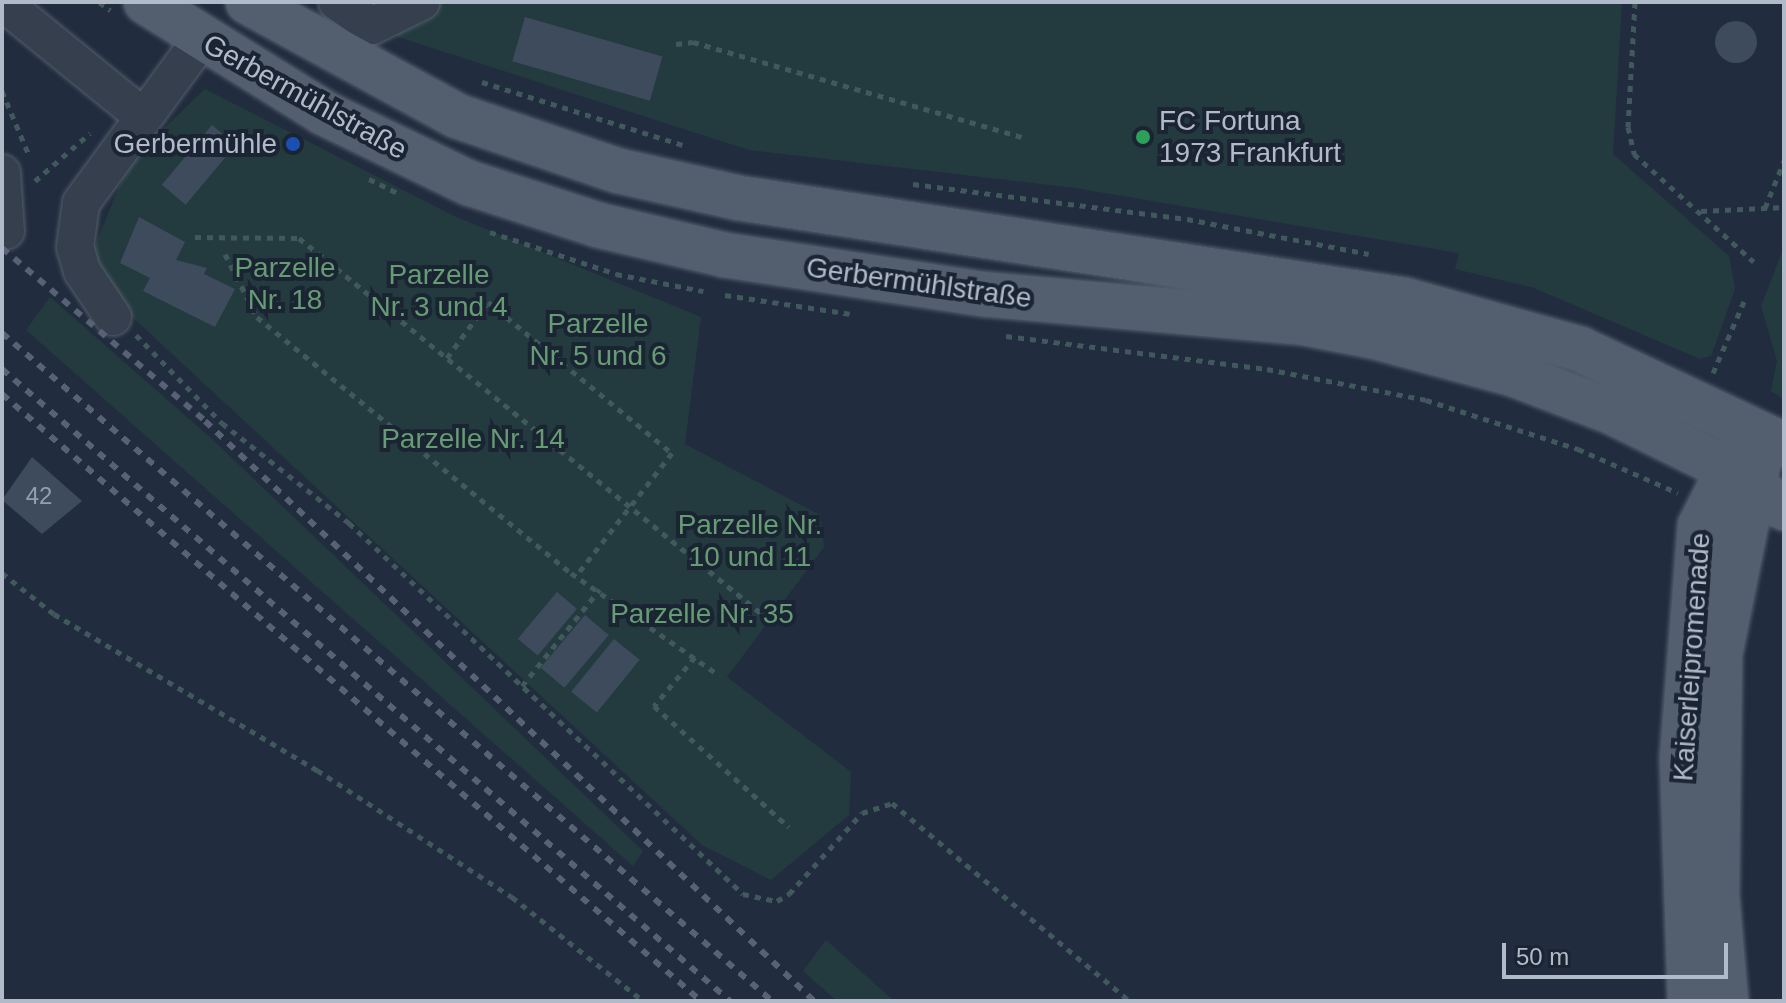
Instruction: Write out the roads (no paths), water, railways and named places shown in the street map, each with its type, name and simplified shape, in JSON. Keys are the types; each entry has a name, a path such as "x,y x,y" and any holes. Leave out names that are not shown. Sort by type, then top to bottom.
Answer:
{"main road":[{"name":"Gerbermühlstraße","path":"146,2 200,41 469,183 598,225 725,255 982,294 1304,323 1376,337 1565,393 1754,487"},
{"name":"Gerbermühlstraße","path":"255,4 457,116 619,171 739,198 1405,300 1580,349 1772,437"},
{"name":"Kaiserleipromenade","path":"1726,1001 1717,896 1720,654 1740,527 1772,437"},
{"name":"Kaiserleipromenade","path":"1690,1001 1682,758 1705,509 1754,487"}],"street":[{"path":"2,2 140,114"},
{"path":"337,2 372,26 421,2"},
{"path":"113,317 82,271 76,225 87,192 140,114 200,41"},
{"path":"6,231 18,177"}],"railway":[{"path":"2,248 205,421 814,1001"},
{"path":"2,333 772,1001"},
{"path":"2,369 730,1001"},
{"path":"2,394 701,1001"}],"place":[{"name":"FC Fortuna 1973 Frankfurt","path":"1143,137"},
{"name":"Gerbermühle","path":"293,144"}],"park label":[{"name":"Parzelle Nr. 18","path":"285,284"},
{"name":"Parzelle Nr. 3 und 4","path":"439,291"},
{"name":"Parzelle Nr. 5 und 6","path":"598,340"},
{"name":"Parzelle Nr. 14","path":"473,439"},
{"name":"Parzelle Nr. 10 und 11","path":"750,541"},
{"name":"Parzelle Nr. 35","path":"702,614"}]}
